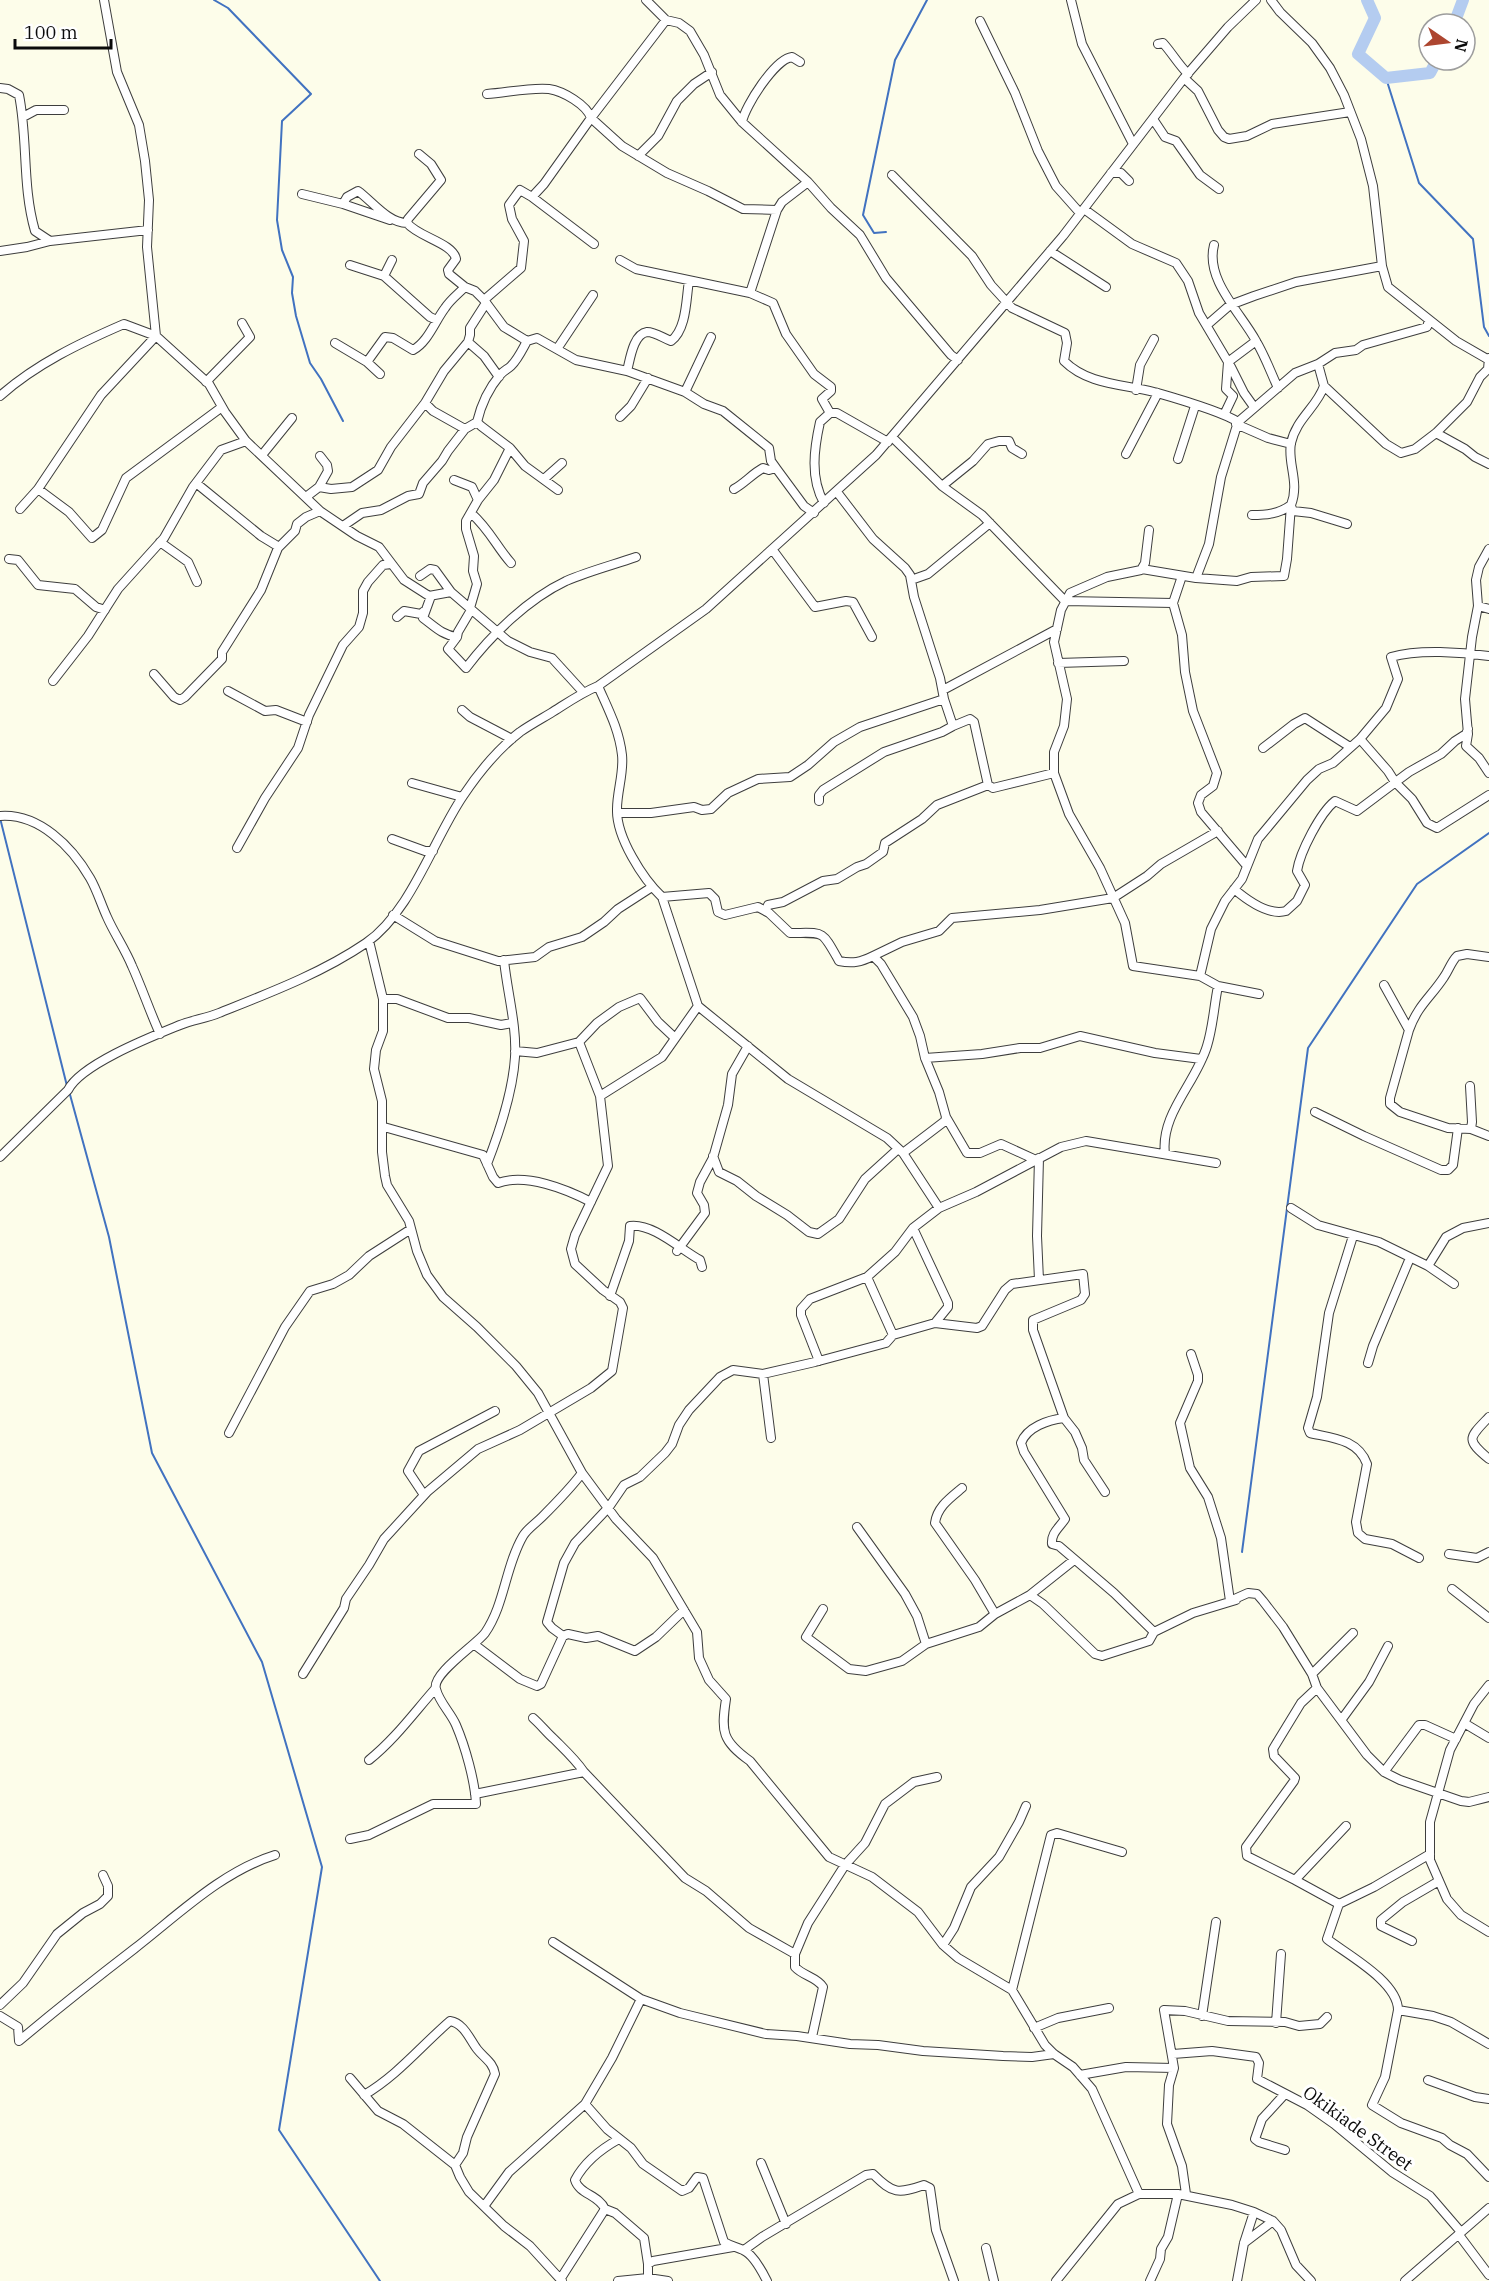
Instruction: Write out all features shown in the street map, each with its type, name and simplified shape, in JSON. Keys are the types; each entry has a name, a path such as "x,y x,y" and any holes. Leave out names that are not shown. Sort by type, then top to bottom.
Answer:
{"street":[{"path":"20,509 38,489 101,395 156,336 147,247 149,200 146,161 139,125 117,72 104,0"},
{"path":"646,0 666,20 679,23 690,32 720,95 742,122 808,182 860,235 886,278 951,356 958,360"},
{"path":"1071,0 1082,44 1133,144"},
{"path":"0,1157 68,1090 72,1082 110,1057 182,1024 216,1014 286,985 369,941 393,915 433,851 462,796 493,757 521,731 583,692 598,686 706,609 837,492 890,439 958,360 1050,251 1186,76 1228,27 1256,0"},
{"path":"1271,0 1312,43 1330,68 1350,112 1361,140 1373,186 1382,266 1388,287 1456,340 1489,359 1488,369 1480,377 1467,402 1436,433 1415,449 1401,453 1324,386 1318,364"},
{"path":"532,197 666,20"},
{"path":"980,21 1015,93 1038,152 1056,186 1082,211 1131,244 1176,263 1188,282 1199,313 1254,407"},
{"path":"1158,44 1163,43 1198,92 1218,130 1229,139 1247,135 1272,124 1300,122 1350,112"},
{"path":"742,122 744,113 776,66 786,58 792,57 800,62"},
{"path":"638,156 658,136 677,101 694,84 711,72"},
{"path":"0,88 8,89 19,95 23,117 28,208 35,231 50,240"},
{"path":"487,94 550,89 572,99 622,146 667,174 743,209 777,210"},
{"path":"23,117 36,110 64,110"},
{"path":"1153,119 1166,137 1176,141 1200,175 1219,189"},
{"path":"403,223 441,180 431,164 419,154"},
{"path":"1111,173 1121,173 1129,181"},
{"path":"892,175 972,256 991,285 1012,308 1065,333 1067,343 1064,361 1078,373 1114,385 1158,393 1224,415 1268,438 1291,444"},
{"path":"750,293 777,210 782,201 808,182"},
{"path":"319,487 331,489 352,487 378,470 390,447 425,403 444,371 468,342 471,335 470,328 485,302 521,268 524,241 512,219 509,205 520,190 594,244"},
{"path":"343,204 347,198 358,191 368,201 418,233 444,245 453,252 456,259 448,270 450,274 465,287 475,291 504,327 527,341"},
{"path":"302,194 403,223"},
{"path":"0,251 27,247 50,240 148,230"},
{"path":"1214,245 1213,271 1230,305 1256,341 1278,388"},
{"path":"1050,251 1107,287"},
{"path":"384,276 392,260"},
{"path":"620,260 636,269 750,293 773,303 786,334 814,374 831,387 831,391 822,399 830,413"},
{"path":"350,265 384,276 430,317 437,320"},
{"path":"1207,325 1230,305 1296,282 1382,266"},
{"path":"627,371 639,335 645,332 671,340 675,338 684,317 689,281"},
{"path":"367,362 385,337 393,338 407,348 416,349 446,306 465,287"},
{"path":"557,349 593,295"},
{"path":"1196,578 1209,544 1221,477 1237,423 1295,373 1318,364 1335,353 1356,350 1363,345 1427,327 1429,320"},
{"path":"206,382 250,337 242,323"},
{"path":"0,396 15,382 74,346 124,324 156,336 206,382 246,441 320,511 357,536 379,546 391,564 413,587 431,596 452,592"},
{"path":"685,392 711,336"},
{"path":"343,526 362,513 381,510 408,496 419,494 423,483 465,429 477,422 482,404 499,377 510,367 527,341 537,338 576,360 648,378 685,392 704,404 723,411 769,448 771,461 804,506 814,513"},
{"path":"1136,390 1140,365 1154,339"},
{"path":"1224,415 1233,396 1226,389 1228,362 1256,341"},
{"path":"468,342 484,356 499,377"},
{"path":"335,343 367,362 380,374"},
{"path":"620,417 631,406 648,378"},
{"path":"1142,569 1196,578 1237,581 1284,576 1295,475 1292,470 1291,444 1301,417 1315,404 1324,386"},
{"path":"1126,454 1158,393"},
{"path":"425,403 433,411 465,429"},
{"path":"1178,459 1195,406"},
{"path":"38,489 69,512 92,538 102,530 126,478 222,407"},
{"path":"824,503 819,494 813,464 819,422 830,413 837,413 868,432 890,439 942,486 990,523 1065,601 1173,603"},
{"path":"262,455 292,418"},
{"path":"477,422 510,448 525,466 558,490"},
{"path":"1436,433 1466,449 1475,458 1489,464"},
{"path":"53,681 88,636 118,589 160,542 196,483 221,450 246,441"},
{"path":"942,486 973,461 988,444 1009,441 1012,448 1022,454"},
{"path":"510,448 494,480 478,500 466,521 466,530 474,556 473,571 477,585 470,609 457,637 448,649 466,668 497,632 546,593 566,582 636,557"},
{"path":"306,497 319,487 328,471 327,465 320,456"},
{"path":"544,479 562,463"},
{"path":"734,489 763,468 769,470 776,468"},
{"path":"454,480 472,487 478,500"},
{"path":"196,483 261,536 279,547"},
{"path":"837,492 873,539 905,568 911,580 929,650 953,726"},
{"path":"1252,515 1270,515 1291,505"},
{"path":"1291,505 1293,511 1311,513 1347,524"},
{"path":"154,674 174,697 180,700 219,664 222,652 261,590 279,547 295,531 297,524 320,511"},
{"path":"471,513 496,540 502,553 511,563"},
{"path":"911,580 928,574 990,523"},
{"path":"1149,530 1145,563 1142,569 1138,572 1122,573 1092,582 1070,593 1065,601 1054,642 1067,699 1064,726 1054,752 1054,773 1070,814 1125,923 1133,966 1200,976 1218,986 1259,994"},
{"path":"160,542 188,562 197,582"},
{"path":"772,549 815,607 846,601 853,602 872,637"},
{"path":"1489,549 1479,567 1476,580 1478,606 1465,699 1468,729 1466,746 1479,758 1489,773"},
{"path":"9,559 18,560 38,585 75,589 86,596 96,607 105,610"},
{"path":"237,848 265,798 298,748 307,722 343,645 358,627 363,613 363,591 383,565 391,564"},
{"path":"420,576 430,569 435,570 452,592 497,632 516,645 552,658 583,692"},
{"path":"1182,576 1173,603 1182,634 1185,672 1193,711 1217,773 1214,786 1201,795 1198,802 1201,812 1247,866"},
{"path":"431,596 423,612 423,618 435,629 457,637"},
{"path":"1478,606 1489,609"},
{"path":"397,617 404,611 421,614 423,612"},
{"path":"617,813 651,813 694,807 702,810 711,809 728,793 758,779 790,777 808,765 834,742 860,727 944,694 1057,629"},
{"path":"1200,976 1211,929 1242,879 1258,839 1307,780 1319,769 1332,763 1360,739 1386,708 1396,689 1398,679 1391,657 1407,654 1471,653 1489,656"},
{"path":"1058,663 1124,661"},
{"path":"598,686 618,731 622,756 617,813 621,831 630,852 652,887 662,897 698,1006 788,1079 886,1138 901,1151 939,1208"},
{"path":"228,692 265,711 276,710 307,722"},
{"path":"462,710 470,717 512,739"},
{"path":"1263,748 1305,718 1350,747"},
{"path":"819,801 819,795 824,790 884,752 942,732 970,719 974,722 988,785 993,788 1054,773"},
{"path":"1234,889 1245,898 1271,911 1286,911 1297,901 1305,885 1297,871 1305,844 1329,806 1335,801 1357,811 1395,782 1441,754 1466,734 1468,729"},
{"path":"1360,739 1412,799 1427,823 1437,828 1489,795"},
{"path":"412,783 462,796"},
{"path":"766,910 768,905 783,902 823,881 837,879 866,864 882,852 885,843 922,819 937,805 988,785"},
{"path":"0,816 12,815 32,821 53,835 79,863 90,879 132,965 160,1034"},
{"path":"662,897 709,892 715,899 718,912 725,915 758,907 766,910 790,933 810,931 824,936 839,961 859,962 902,942 939,931 952,918 1040,910 1113,898 1161,864 1218,831"},
{"path":"392,840 425,851 433,851"},
{"path":"393,915 435,941 498,961 535,957 549,947 582,937 618,909 652,887"},
{"path":"369,941 383,999 383,1031 376,1050 374,1069 382,1101 384,1126 382,1152 387,1185 409,1221 427,1275 443,1297 516,1366 538,1393 582,1473 616,1518 653,1558 697,1632 699,1658 709,1680 726,1699 724,1735 733,1749 750,1761 829,1857 872,1877 918,1912 943,1945 958,1959 1012,1990 1034,2028 1054,2054 1073,2067 1092,2089 1139,2194"},
{"path":"1489,957 1467,954 1457,956 1449,965 1445,976 1425,999 1409,1030 1390,1104 1400,1112 1418,1119 1448,1128 1471,1129 1489,1136"},
{"path":"873,956 881,964 912,1017 920,1036 925,1058 937,1084 946,1117 967,1153 980,1153 1001,1144 1037,1159"},
{"path":"487,1164 498,1136 515,1051 504,960"},
{"path":"1384,985 1409,1030"},
{"path":"1165,1154 1164,1143 1170,1118 1197,1071 1207,1047 1218,986"},
{"path":"515,1051 537,1053 579,1042 597,1023 619,1007 640,998 658,1022 675,1038"},
{"path":"383,999 397,999 448,1018 469,1018 501,1025 512,1023"},
{"path":"600,1096 662,1057 698,1006"},
{"path":"925,1058 982,1054 1020,1047 1040,1048 1080,1036 1155,1053 1201,1059"},
{"path":"303,1674 384,1539 424,1495 478,1449 520,1430 591,1388 612,1371 623,1308 620,1302 574,1264 571,1250 575,1235 608,1166 600,1096 579,1042"},
{"path":"678,1250 705,1213 704,1205 697,1193 713,1155 728,1105 732,1074 748,1046"},
{"path":"1470,1086 1473,1122 1471,1129"},
{"path":"1315,1112 1441,1170 1448,1170 1453,1166 1458,1128"},
{"path":"713,1155 719,1172 737,1181 809,1232 818,1234 839,1219 865,1179 945,1121 946,1117"},
{"path":"384,1126 483,1155 498,1183 506,1180 551,1184 591,1202"},
{"path":"819,1361 801,1315 801,1309 810,1299 867,1277 895,1252 913,1228 939,1208 976,1192 1061,1147 1086,1141 1216,1163"},
{"path":"1037,1159 1039,1280"},
{"path":"1291,1208 1318,1225 1379,1242 1428,1266 1454,1284"},
{"path":"1428,1266 1446,1237 1463,1228 1489,1223"},
{"path":"610,1296 629,1241 630,1226 640,1225 675,1242 678,1250 700,1260 702,1267"},
{"path":"913,1228 948,1303 948,1307 935,1323"},
{"path":"229,1433 285,1327 310,1291 333,1284 349,1275 369,1256 411,1229"},
{"path":"1353,1236 1329,1313 1317,1397 1308,1428 1310,1432 1339,1438 1352,1444 1364,1457 1367,1464 1356,1522 1358,1533 1365,1539 1392,1544 1419,1558"},
{"path":"1368,1363 1410,1258"},
{"path":"563,1636 547,1622 564,1563 575,1543 609,1507 624,1485 640,1477 666,1453 689,1410 720,1377 733,1370 764,1374 819,1361 886,1342 893,1335 935,1323 977,1328 982,1326 1005,1290 1012,1284 1083,1274 1085,1294 1081,1300 1033,1320 1033,1329 1064,1418 1075,1432 1084,1460 1105,1492"},
{"path":"867,1277 893,1335"},
{"path":"1191,1354 1198,1381 1180,1423 1181,1429 1190,1468 1208,1497 1221,1538 1230,1601 1236,1600"},
{"path":"764,1374 771,1438"},
{"path":"424,1495 408,1471 419,1451 495,1411"},
{"path":"1064,1418 1055,1419 1029,1430 1021,1443 1024,1452 1065,1519 1051,1538 1052,1544 1059,1546 1114,1593 1154,1632"},
{"path":"1489,1418 1473,1433 1471,1441 1489,1459"},
{"path":"369,1760 409,1722 435,1689 436,1682 443,1673 465,1649 475,1645 486,1632 497,1609 509,1565 524,1533 567,1493 582,1473"},
{"path":"962,1488 936,1514 935,1523 975,1580 995,1614"},
{"path":"857,1527 905,1594 917,1616 926,1644"},
{"path":"1449,1554 1477,1558 1489,1552"},
{"path":"823,1609 806,1637 849,1669 866,1671 902,1661 926,1644 979,1627 995,1614 1030,1595 1074,1560"},
{"path":"1452,1589 1489,1618"},
{"path":"1030,1595 1043,1604 1095,1654 1102,1656 1149,1641 1154,1632 1193,1613 1236,1600 1248,1593 1257,1594 1283,1627 1312,1674 1317,1688 1368,1755 1384,1772 1400,1780 1468,1802 1489,1797"},
{"path":"475,1645 520,1679 537,1686 544,1680 563,1636 568,1634 586,1638 598,1636 635,1651 656,1636 684,1610"},
{"path":"1312,1674 1353,1633"},
{"path":"1342,1719 1369,1682 1388,1646"},
{"path":"1489,1685 1474,1704 1450,1750 1430,1822 1430,1860 1447,1899 1461,1916 1489,1932"},
{"path":"1317,1688 1301,1702 1273,1749 1274,1756 1294,1778 1290,1790 1246,1847 1247,1856 1339,1904"},
{"path":"350,1839 369,1835 433,1804 476,1804 456,1724 435,1689"},
{"path":"533,1718 563,1746 584,1772 685,1878 706,1891 749,1928 795,1954"},
{"path":"1464,1724 1489,1738"},
{"path":"1384,1772 1419,1725 1425,1725 1456,1739"},
{"path":"475,1794 584,1772"},
{"path":"812,2037 823,1987 820,1982 800,1973 795,1966 795,1954 808,1923 844,1865 865,1843 885,1804 914,1782 937,1777"},
{"path":"943,1945 954,1928 970,1887 999,1857 1026,1806"},
{"path":"1295,1880 1346,1826"},
{"path":"1012,1990 1051,1835 1057,1833 1122,1852"},
{"path":"1430,1854 1374,1887 1339,1904 1327,1939 1389,1986 1398,2003 1385,2077 1372,2105 1401,2123 1442,2138 1467,2154 1489,2177"},
{"path":"0,2016 18,2026 19,2041 116,1961 187,1907 239,1870 275,1855"},
{"path":"0,2005 23,1983 57,1934 108,1896 108,1886 103,1875"},
{"path":"1412,1941 1381,1926 1381,1920 1402,1902 1439,1881"},
{"path":"1202,2016 1216,1922"},
{"path":"554,1942 641,1999 680,2013 766,2034 812,2037 849,2044 923,2051 1032,2057 1054,2054"},
{"path":"1276,2023 1281,1954"},
{"path":"485,2205 509,2172 585,2104 612,2058 641,1999"},
{"path":"1034,2028 1058,2018 1108,2008"},
{"path":"1150,2281 1182,2194 1182,2166 1167,2124 1169,2085 1174,2068 1164,2010 1228,2021 1285,2022 1299,2026 1317,2025 1327,2017"},
{"path":"1398,2010 1433,2016 1451,2022 1489,2044"},
{"path":"364,2095 375,2089 450,2021 455,2021 488,2059 495,2074 467,2137 463,2153 455,2165"},
{"name":"Okikiade Street","path":"1173,2054 1212,2051 1256,2057 1259,2062 1257,2079 1307,2105 1392,2172 1430,2196 1489,2275"},
{"path":"1080,2075 1126,2067 1174,2068"},
{"path":"350,2078 378,2110 404,2124 455,2165 469,2192 485,2205 504,2226 530,2246 562,2279 605,2209"},
{"path":"1428,2080 1475,2097 1489,2099"},
{"path":"1284,2095 1262,2119 1256,2139 1258,2142 1285,2150"},
{"path":"585,2104 607,2129 631,2148 643,2164 682,2191 688,2188 697,2177 703,2178 724,2242 744,2250 751,2256 767,2281"},
{"path":"619,2139 598,2152 584,2166 575,2180 577,2185 598,2200 605,2209 615,2213 644,2238 648,2278"},
{"path":"761,2163 786,2224"},
{"path":"744,2250 866,2175 873,2174 893,2191 903,2192 924,2185 930,2188 936,2230 954,2281"},
{"path":"1056,2281 1118,2204 1139,2194 1182,2194 1232,2205 1272,2221 1281,2230 1296,2265 1311,2281"},
{"path":"1410,2279 1489,2208"},
{"path":"1238,2281 1244,2243 1254,2212"},
{"path":"1244,2243 1272,2221"},
{"path":"648,2264 677,2256 733,2247"},
{"path":"986,2248 994,2281"},
{"path":"618,2281 648,2278 668,2281"}],"waterway":[{"path":"214,0 228,8 311,94 282,121 277,220 282,250 293,277 292,293 296,316 310,363 343,421"},
{"path":"886,232 874,233 863,215 895,60 927,0"},
{"path":"1367,0 1375,18 1358,54 1386,78 1431,72"},
{"path":"1458,12 1463,0"},
{"path":"1386,78 1419,183 1473,239 1484,327 1489,336"},
{"path":"0,818 67,1086"},
{"path":"1242,1552 1308,1048 1417,884 1489,833"},
{"path":"69,1091 109,1237 152,1453 262,1662 322,1867 279,2130 380,2281"}]}
